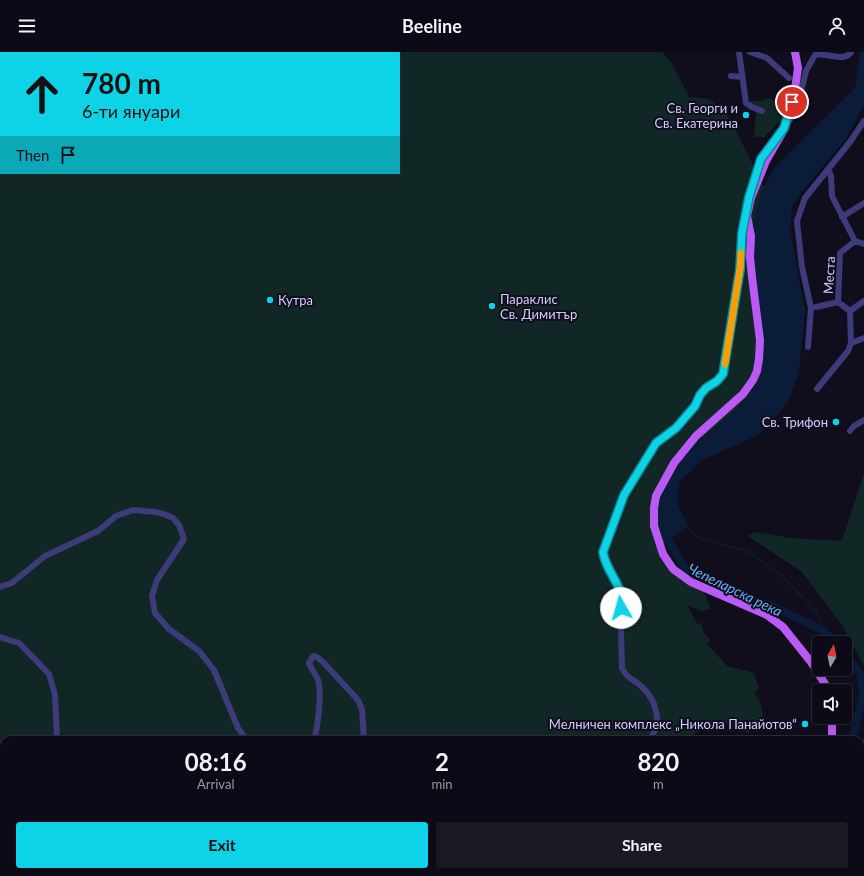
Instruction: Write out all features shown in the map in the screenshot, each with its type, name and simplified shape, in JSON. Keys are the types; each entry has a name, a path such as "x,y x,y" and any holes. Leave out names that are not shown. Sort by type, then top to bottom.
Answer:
{"main road":[{"path":"795,52 798,68 792,102 784,128 766,161 747,216 750,236 752,277 760,340 757,371 753,380 743,394 696,436 674,463 656,496 654,526 663,554 673,569 691,582 767,615 783,627 825,684"},
{"path":"832,724 832,736"}],"street":[{"path":"739,52 746,103 762,111"},
{"path":"750,52 767,55 789,78"},
{"path":"652,736 657,723 657,710 649,696 640,685 626,676 622,668 620,593 606,564 603,552 624,495 656,443 680,424 695,406 700,395 706,388 717,381 723,374 740,269 742,233 749,197 761,159 797,109 806,71 811,60 817,53 845,57 850,56 851,52"},
{"path":"731,76 742,77"},
{"path":"808,347 811,308 802,267 797,221 805,198 850,142 864,121"},
{"path":"828,169 831,176 832,196 842,217 855,241 864,244"},
{"path":"842,217 864,203"},
{"name":"Места","path":"850,311 838,302 840,253 855,241"},
{"path":"817,389 848,351 851,343 850,311 864,301"},
{"path":"816,307 838,302"},
{"path":"851,343 864,338"},
{"path":"850,431 854,426 864,420"},
{"path":"0,587 12,583 45,556 98,531 116,516 134,510 164,514 173,518 179,524 184,539 157,580 152,596 156,613 169,629 199,651 214,670 238,728 244,736"},
{"path":"0,637 19,642 49,674 55,695 57,736"},
{"path":"315,736 318,727 319,689 317,677 308,663 313,656 324,662 358,700 362,709 364,736"}],"green space":[{"path":"400,52 662,52 671,62 689,97 709,99 727,113 764,187 754,220 752,258 765,344 760,379 734,412 687,450 659,527 665,542 657,544 665,562 703,590 711,609 702,611 687,605 698,625 701,622 704,633 710,640 707,643 708,645 727,666 754,673 759,688 755,693 761,705 763,716 749,733 741,731 719,719 712,725 692,735 0,736 0,174 400,174"},
{"path":"768,98 780,102 781,120 764,137 754,137 756,112 749,104 750,101 762,101"},
{"path":"864,473 864,666 852,644 852,636 848,636 842,625 802,572 748,536 755,532 791,538 842,541"}],"water":[{"path":"860,52 864,52 864,105 845,140 804,189 792,207 790,230 805,310 799,372 789,401 760,434 701,461 679,482 677,502 688,526 665,542 659,527 659,494 668,475 687,450 734,412 760,379 765,344 752,258 754,220 764,187 774,168 855,88"}],"waterway":[{"path":"686,526 699,538 747,551 782,576 816,612 824,631"},
{"name":"Чепеларска река","path":"666,529 670,544 686,569 740,595 770,605 824,631 829,636"},
{"name":"Чепеларска река","path":"852,663 861,675 863,695 853,736"}],"slow traffic":[{"path":"725,364 740,269 741,253"}],"place":[{"name":"Св. Георги и Св. Екатерина","path":"746,115"},
{"name":"Кутра","path":"270,300"},
{"name":"Параклис Св. Димитър","path":"492,306"},
{"name":"Св. Трифон","path":"836,422"},
{"name":"Мелничен комплекс „Никола Панайотов“","path":"805,724"}],"route":[{"path":"621,608 620,593 604,560 603,552 624,495 656,443 683,421 695,406 700,395 723,374 740,269 742,233 749,197 761,159 784,128 792,102"}]}
